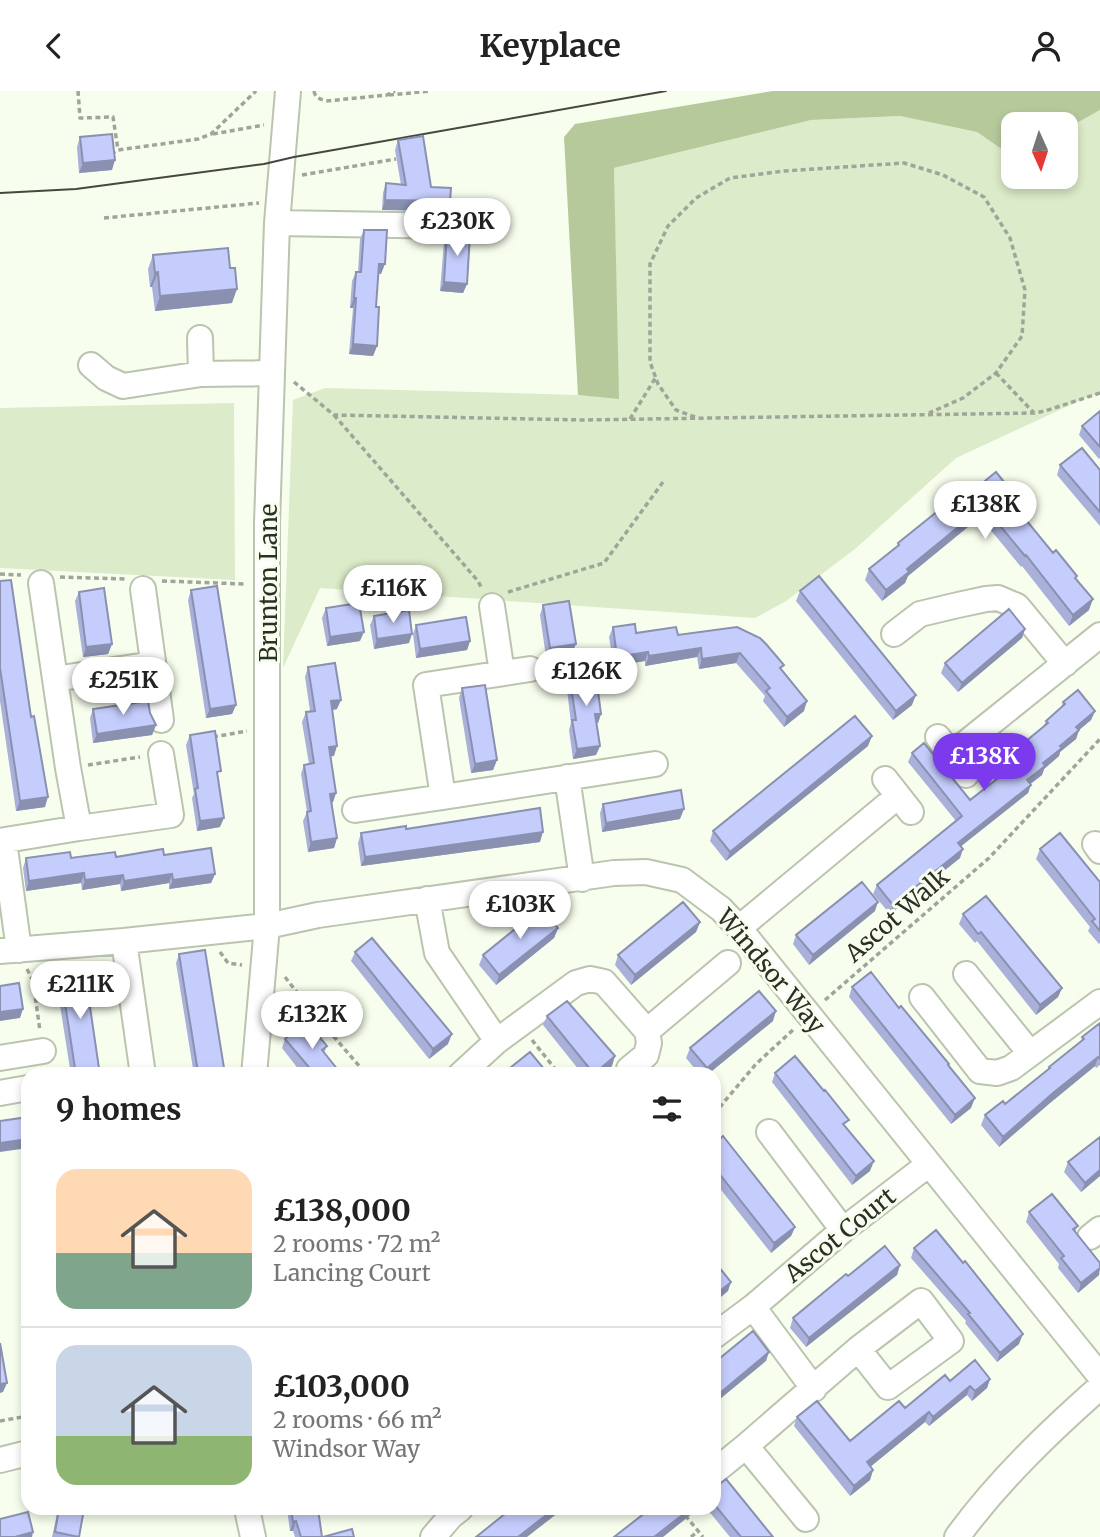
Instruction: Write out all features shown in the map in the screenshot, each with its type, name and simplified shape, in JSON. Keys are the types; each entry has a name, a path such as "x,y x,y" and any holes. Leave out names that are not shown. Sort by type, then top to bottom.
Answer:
{"street":[{"name":"Brunton Lane","path":"255,1067 267,926 267,523 277,223 288,91"},
{"path":"277,223 453,226"},
{"path":"200,338 201,373"},
{"path":"91,365 106,378 123,386 201,373 272,373"},
{"path":"41,583 79,828"},
{"path":"143,589 161,720"},
{"path":"894,634 920,614 958,604 998,598 1017,606 1065,664"},
{"path":"490,602 502,673"},
{"path":"966,775 945,746 1065,664 1100,635"},
{"path":"55,679 153,664"},
{"path":"443,797 426,685 530,669"},
{"path":"10,951 2,841 171,815 161,754"},
{"path":"355,810 655,764"},
{"path":"567,777 582,879"},
{"path":"739,928 898,795"},
{"name":"Windsor Way","path":"10,951 267,926 318,915 614,873 646,872 682,880 721,909 739,928 1100,1376"},
{"path":"427,899 437,953 498,1041"},
{"path":"124,941 143,1067"},
{"path":"647,1031 728,963"},
{"path":"966,974 1021,1060"},
{"path":"469,1067 498,1041 576,983 590,979 604,982 647,1031 649,1043 646,1055 631,1067"},
{"path":"922,997 980,1071 997,1073 1021,1060 1100,1002"},
{"path":"0,1058 43,1051"},
{"path":"0,1093 21,1089"},
{"path":"769,1132 843,1230"},
{"name":"Ascot Court","path":"721,1331 843,1230 929,1164"},
{"path":"721,1466 858,1349 921,1301 951,1342 888,1387 858,1349"},
{"path":"753,1307 814,1389"},
{"path":"957,1537 997,1487 1100,1387"},
{"path":"747,1446 806,1519"},
{"path":"0,1460 21,1455"},
{"path":"248,1515 253,1537"},
{"path":"433,1537 452,1515"}],"path":[{"path":"78,91 80,118 113,117 118,150"},
{"path":"211,134 256,91"},
{"path":"314,91 319,99 326,101 431,91"},
{"path":"387,95 395,91"},
{"path":"110,155 118,150 198,139 266,124"},
{"path":"293,177 396,159"},
{"path":"697,418 676,410 658,384 650,362 650,264 668,226 696,198 730,178 785,171 904,163 943,174 984,197 1010,238 1025,290 1022,336 996,373 963,398 926,414"},
{"path":"104,218 259,203"},
{"path":"272,373 294,382 334,415 478,581 490,602 604,563 663,482"},
{"path":"996,373 1034,412"},
{"path":"630,419 656,377"},
{"path":"334,415 583,420 1034,412 1100,393"},
{"name":"Ascot Walk","path":"721,1106 756,1064 808,1015 989,858 1100,739"},
{"path":"262,969 282,972 360,1067"},
{"path":"520,1024 554,1067"},
{"path":"0,1420 21,1417"},
{"path":"685,1515 703,1537"},
{"path":"691,1537 698,1531"}],"green space":[{"path":"773,91 1100,91 1100,110 1078,122 1078,112 1001,112 1001,149 977,132 900,116 811,120 614,168 619,399 578,395 564,137 575,124"},
{"path":"1100,110 1100,393 956,458 855,549 786,601 755,618 320,588 283,668 293,400 325,388 618,398 614,168 811,120 900,116 977,132 1001,149 1001,189 1078,189 1078,122"},
{"path":"234,403 235,580 0,568 0,408"}],"building":[{"path":"112,134 115,160 83,163 80,137"},
{"path":"423,136 431,187 451,188 450,201 385,200 386,183 406,185 398,140"},
{"path":"364,230 387,230 385,264 379,264 377,346 353,344 356,272 361,272"},
{"path":"447,233 470,234 467,284 444,282"},
{"path":"228,248 230,268 235,268 237,289 160,296 153,255"},
{"path":"1100,411 1100,447 1082,426"},
{"path":"1082,448 1100,470 1100,512 1060,465"},
{"path":"996,472 1022,504 1017,509 1053,553 1056,550 1093,599 1073,615 984,506 907,569 909,572 886,590 869,569 954,498 958,503"},
{"path":"819,576 916,695 896,711 800,591"},
{"path":"11,580 31,717 34,716 48,797 20,801 0,668 0,581"},
{"path":"217,586 236,705 210,709 191,590"},
{"path":"104,588 112,644 86,647 79,592"},
{"path":"569,601 576,644 550,648 543,605"},
{"path":"359,603 364,632 330,637 326,608"},
{"path":"1009,609 1025,629 962,683 945,663"},
{"path":"409,610 412,634 377,639 374,616"},
{"path":"466,617 470,641 420,649 416,625"},
{"path":"635,624 636,633 676,627 678,635 737,627 760,638 766,644 784,665 780,668 807,701 787,717 766,691 770,688 740,653 702,659 701,648 649,656 648,652 617,657 613,627"},
{"path":"335,663 341,700 331,701 337,746 329,747 336,793 330,794 337,838 311,842 307,812 311,811 304,765 314,763 306,712 315,711 308,667"},
{"path":"595,668 601,714 595,714 600,746 577,749 569,672"},
{"path":"485,685 497,760 475,764 462,688"},
{"path":"1078,690 1095,711 1076,727 1079,730 1043,763 1045,766 1027,780 1031,785 958,843 963,849 893,905 877,885 962,816 912,753 924,743 970,800 1002,775 980,748 993,737 1008,756 1048,723 1046,721 1065,704 1063,702"},
{"path":"148,701 156,725 97,734 93,709"},
{"path":"855,716 872,736 730,852 713,831"},
{"path":"215,731 221,771 217,772 224,818 200,821 190,735"},
{"path":"681,790 684,809 606,823 603,804"},
{"path":"540,808 543,832 365,857 361,833 406,826 406,829"},
{"path":"1060,833 1100,882 1100,931 1092,921 1095,919 1040,849"},
{"path":"211,848 215,874 173,880 172,874 124,881 123,875 85,880 84,873 29,881 26,858 70,852 71,858 115,852 116,857 163,849 164,855"},
{"path":"862,882 878,902 813,955 796,935"},
{"path":"986,896 1062,988 1040,1005 981,932 978,934 963,914"},
{"path":"683,902 700,922 635,975 618,955"},
{"path":"541,908 558,928 499,975 483,955"},
{"path":"372,938 452,1034 433,1049 355,952"},
{"path":"205,950 224,1067 197,1067 179,954"},
{"path":"84,966 99,1067 75,1067 60,970"},
{"path":"871,972 975,1098 955,1115 852,987"},
{"path":"19,983 23,1009 0,1012 0,986"},
{"path":"759,991 776,1011 708,1067 690,1048"},
{"path":"567,1001 615,1056 602,1067 588,1067 547,1016"},
{"path":"306,1021 327,1046 322,1050 336,1067 309,1067 285,1039"},
{"path":"1100,1023 1100,1059 1098,1057 1053,1093 1003,1137 985,1115 1003,1101 1005,1104 1050,1068"},
{"path":"530,1052 542,1067 511,1067"},
{"path":"795,1056 849,1120 843,1124 874,1161 856,1176 775,1073"},
{"path":"21,1118 21,1140 0,1143 0,1121"},
{"path":"723,1136 795,1227 774,1243 721,1176"},
{"path":"1100,1137 1100,1170 1085,1183 1068,1162"},
{"path":"1052,1194 1078,1226 1073,1229 1100,1263 1100,1268 1081,1283 1061,1258 1064,1256 1029,1212"},
{"path":"936,1230 963,1263 965,1261 1023,1334 1000,1353 968,1314 970,1313 914,1248"},
{"path":"885,1246 900,1265 809,1338 793,1318"},
{"path":"721,1270 731,1282 721,1290"},
{"path":"753,1331 769,1352 721,1392 721,1357"},
{"path":"0,1343 7,1383 0,1384"},
{"path":"975,1360 990,1379 975,1391 970,1386 933,1417 929,1412 867,1462 873,1470 854,1486 797,1417 817,1401 850,1441 899,1401 905,1408 945,1375 950,1381"},
{"path":"726,1479 773,1537 741,1537 721,1513 721,1483"},
{"path":"21,1514 29,1515 33,1532 15,1537 0,1537 0,1519"},
{"path":"58,1515 83,1515 79,1537 55,1532"},
{"path":"292,1515 319,1515 322,1537 301,1537 296,1521 293,1522"},
{"path":"504,1515 546,1515 518,1537 476,1537"},
{"path":"642,1515 682,1515 654,1537 614,1537"},
{"path":"352,1529 354,1537 323,1537"}],"tram line":[{"path":"0,193 76,189 264,164 666,91"}]}
